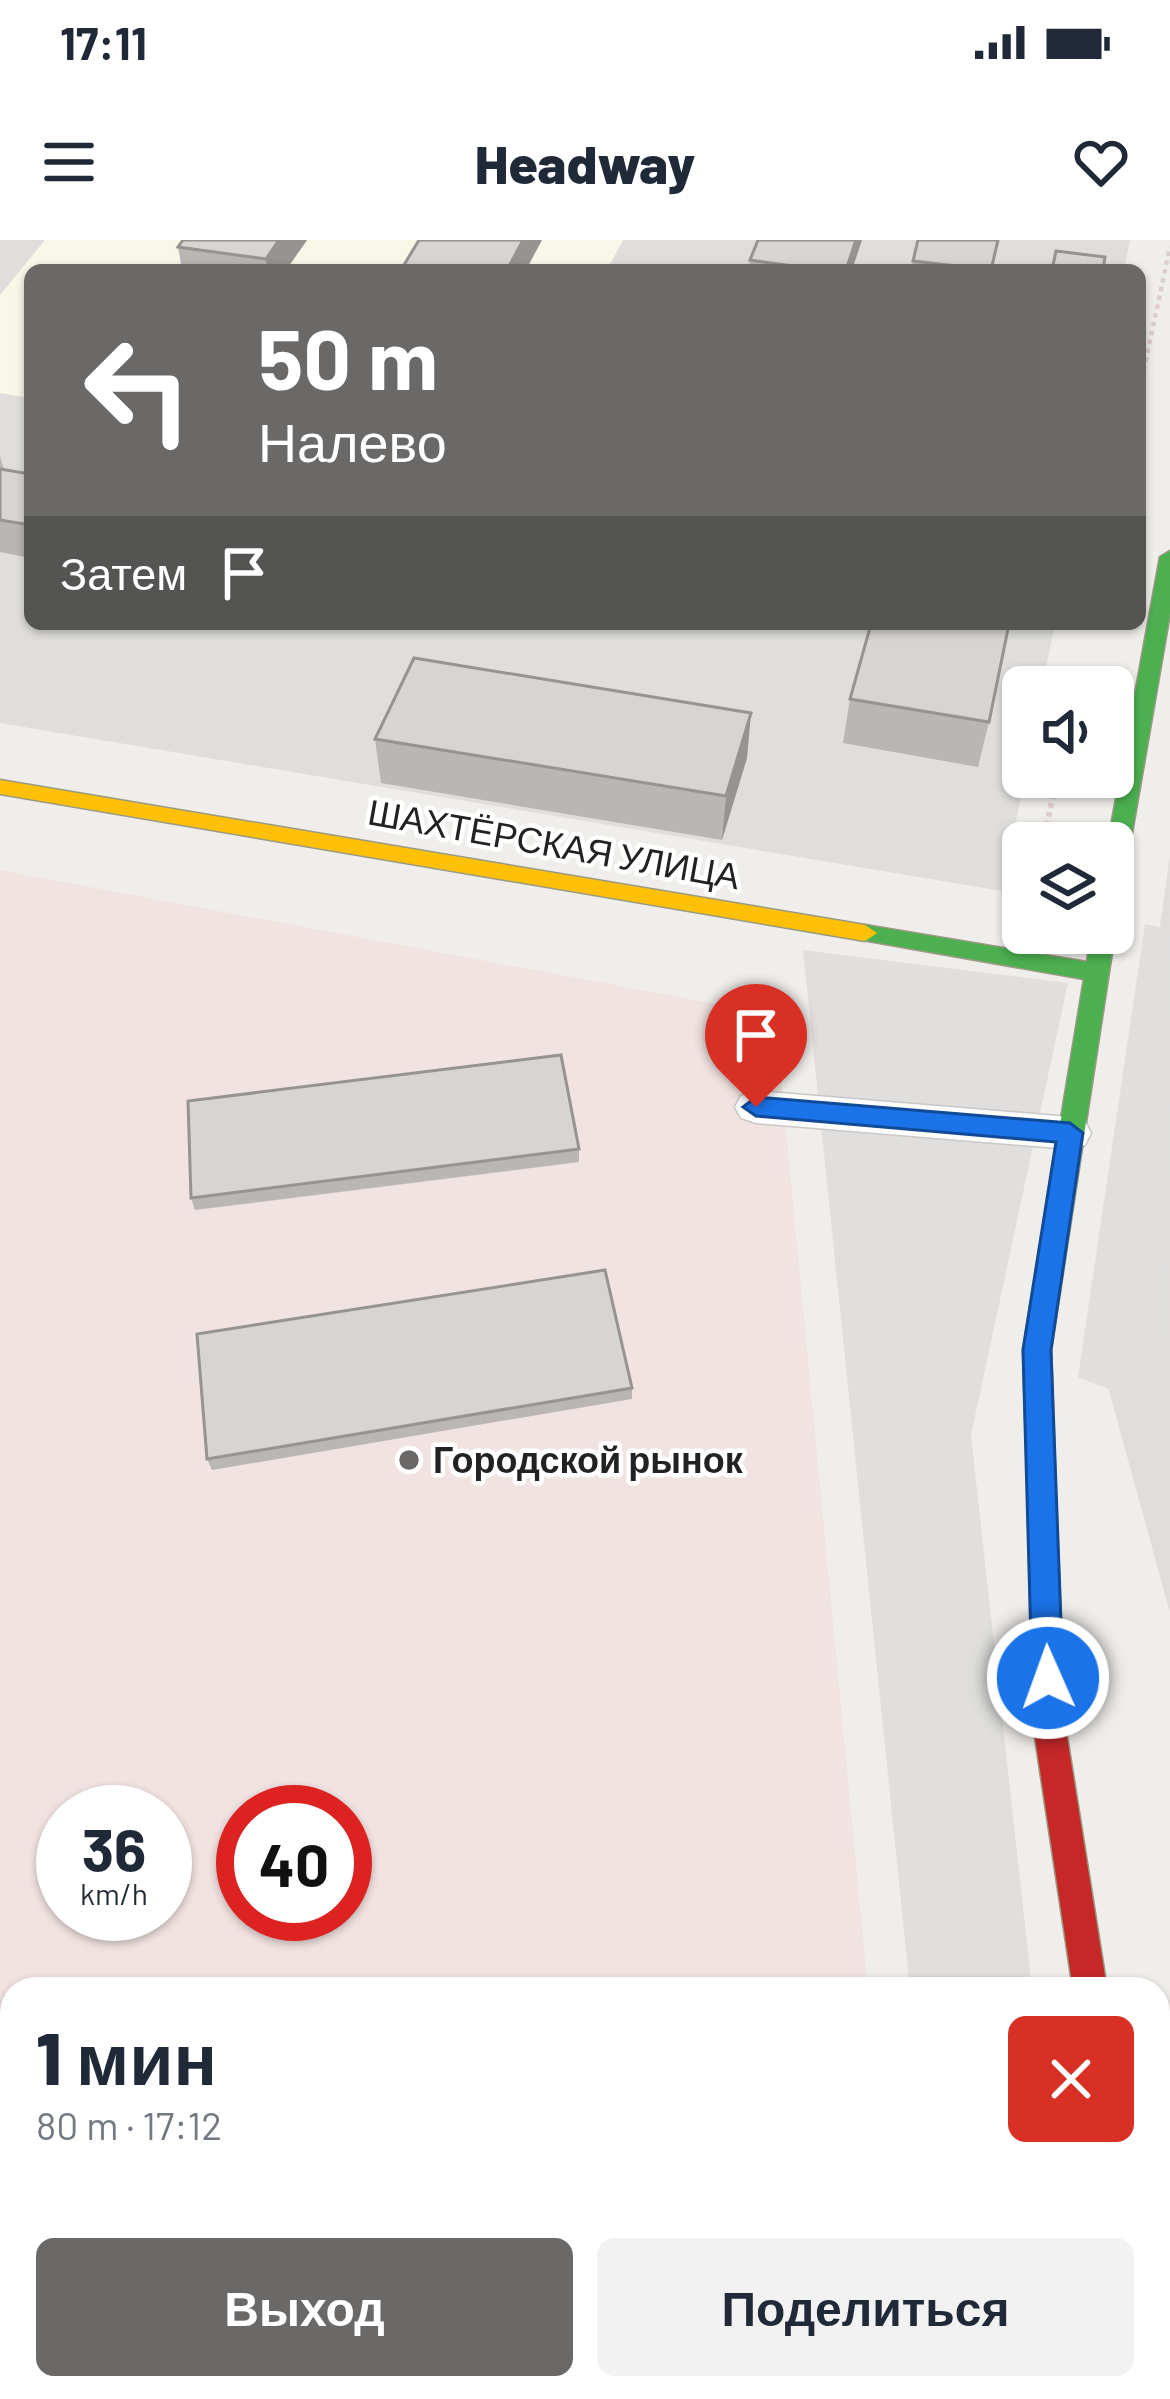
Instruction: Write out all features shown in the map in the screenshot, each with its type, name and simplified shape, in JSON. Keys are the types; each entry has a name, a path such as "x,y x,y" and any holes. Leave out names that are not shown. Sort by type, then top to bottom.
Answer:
{"street":[{"path":"1123,822 1170,556"},
{"name":"ШАХТЁРСКАЯ УЛИЦА","path":"0,787 1096,972"},
{"path":"1088,1977 1049,1724 1037,1350 1099,954"}],"lane":[{"path":"756,1107 1070,1133"}],"path":[{"path":"1146,360 1170,247"}],"shaded area":[{"path":"0,240 1130,240 1125,264 24,264 24,630 1054,630 1046,666 1002,666 1002,798 1021,798 1016,822 1002,822 1002,891 0,723"},
{"path":"45,240 623,240 610,264 25,264"},
{"path":"24,266 24,397 0,393 0,295"},
{"path":"1170,855 1170,1613 1099,1354"},
{"name":"Городской рынок","path":"0,870 775,1015 867,1977 0,1977"},
{"path":"1145,924 1170,929 1167,1412 1078,1377"},
{"path":"803,950 1068,983 971,1435 1031,1977 909,1977"}],"building":[{"path":"183,240 279,240 266,259 178,247"},
{"path":"419,240 523,240 510,264 405,264"},
{"path":"758,240 856,240 848,264 750,260"},
{"path":"918,240 998,240 992,264 913,261"},
{"path":"1056,251 1105,257 1104,264 1053,264"},
{"path":"0,469 24,473 24,524 0,520"},
{"path":"869,630 1008,630 989,722 850,699"},
{"path":"414,658 751,713 726,796 375,739"},
{"path":"561,1055 579,1149 191,1198 188,1101"},
{"path":"605,1270 632,1388 207,1459 197,1334"}],"traffic: fast":[{"path":"1123,822 1170,557"},
{"path":"865,933 1096,972"},
{"path":"1042,1501 1037,1350 1100,954"}],"traffic: slow":[{"path":"0,787 865,933"}],"traffic: jam":[{"path":"1042,1501 1049,1724 1088,1977"}],"place":[{"name":"Городской рынок","path":"409,1460"}],"route":[{"path":"756,1107 1070,1133 1037,1350 1048,1678"}]}
